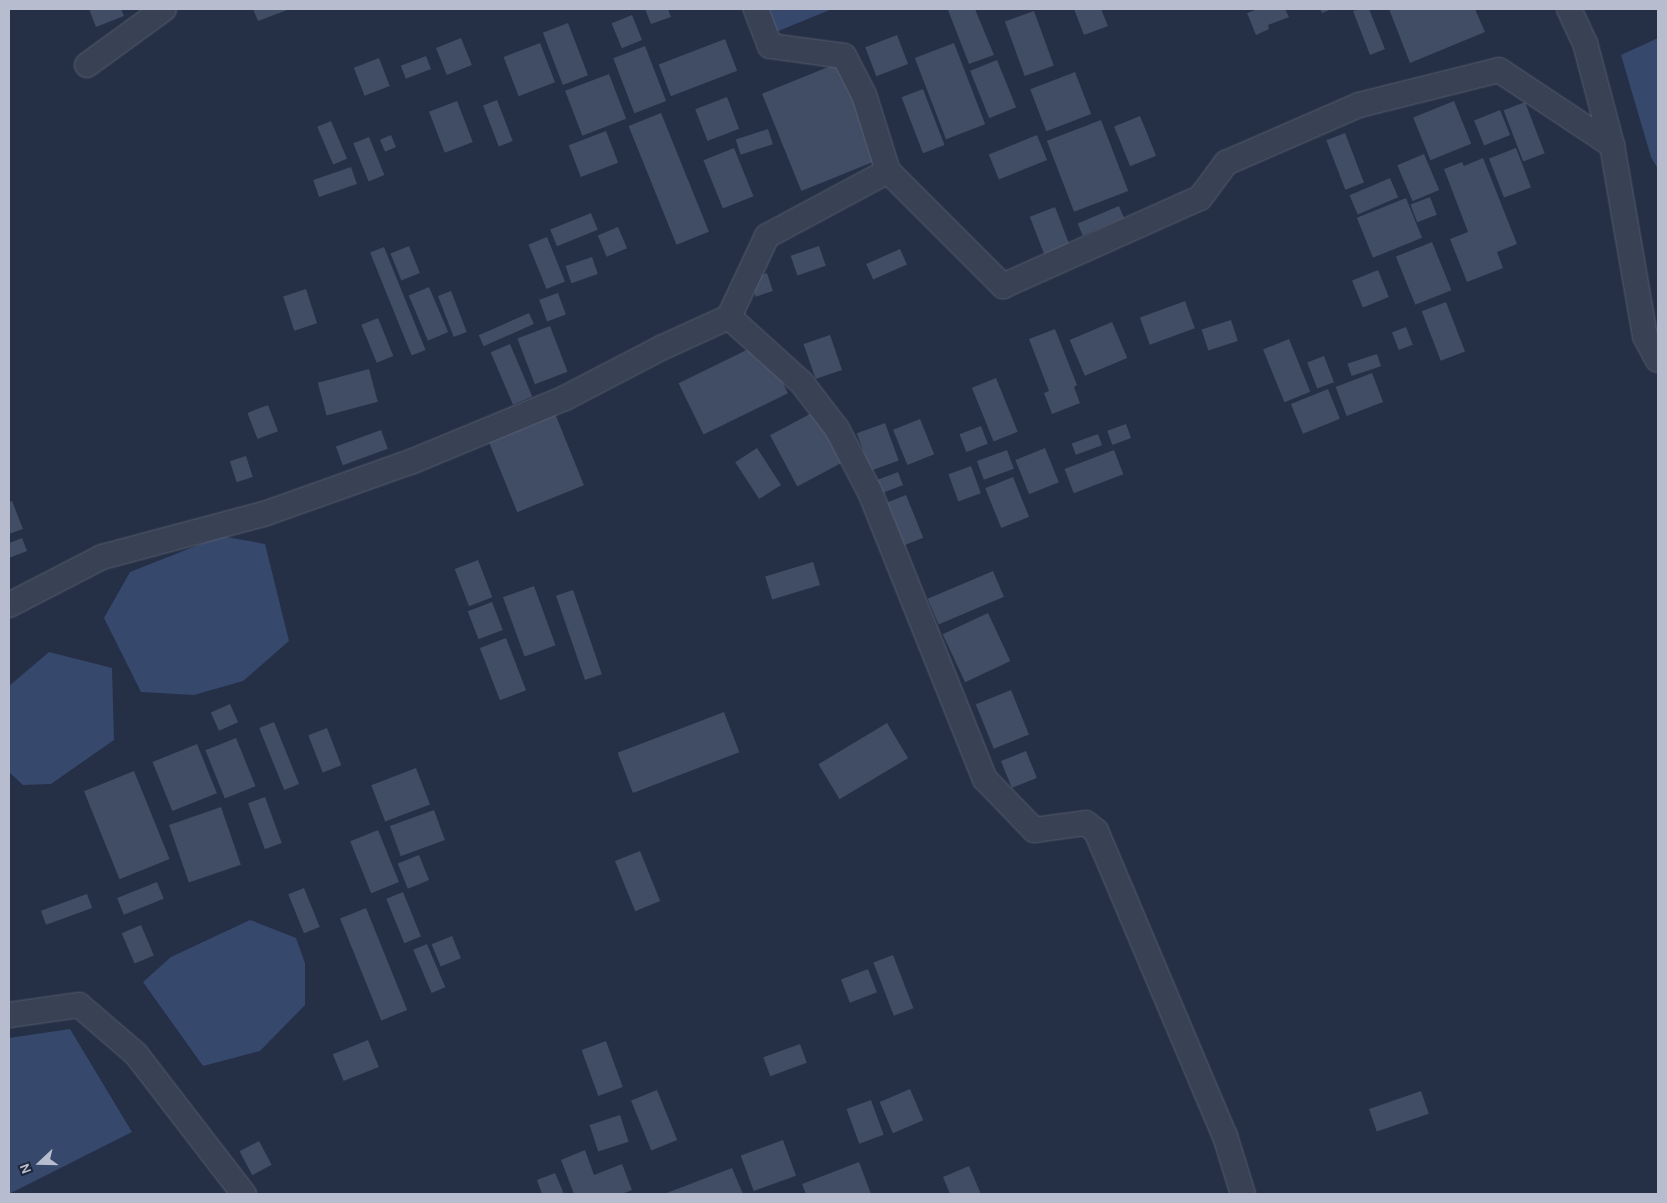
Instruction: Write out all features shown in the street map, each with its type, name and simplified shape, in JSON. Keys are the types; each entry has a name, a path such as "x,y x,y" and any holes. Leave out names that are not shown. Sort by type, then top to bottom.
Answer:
{"street":[{"path":"86,65 164,9"},
{"path":"756,9 770,46 844,56 864,95 888,171 1004,286 1200,198 1226,163 1359,105 1499,70 1612,145"},
{"path":"1569,9 1585,43 1612,145 1645,336 1658,360"},
{"path":"9,605 102,557 264,514 413,461 565,398 661,348 729,317 767,236 888,171"},
{"path":"729,317 801,382 837,429 870,492 985,780 1034,830 1086,823 1096,831 1225,1136 1243,1194"},
{"path":"9,1015 79,1005 136,1054 244,1194"}],"water":[{"path":"769,9 832,9 776,32"},
{"path":"1658,38 1658,169 1651,157 1621,55"},
{"path":"221,536 265,544 289,641 243,681 194,695 141,692 104,618 130,572"},
{"path":"49,652 112,668 114,740 51,784 23,785 9,772 9,686"},
{"path":"250,920 296,938 305,963 305,1005 260,1051 203,1066 143,982 171,957"},
{"path":"70,1029 132,1132 9,1194 9,1038"}],"building":[{"path":"89,9 121,9 124,16 96,27"},
{"path":"253,9 290,9 258,21"},
{"path":"645,9 668,9 671,17 651,24"},
{"path":"975,9 994,55 969,64 948,10"},
{"path":"1074,9 1101,9 1108,26 1084,35"},
{"path":"1258,9 1285,9 1289,17 1268,25 1269,29 1256,35 1247,13"},
{"path":"1320,9 1332,9 1322,13"},
{"path":"1369,9 1385,49 1370,55 1353,11"},
{"path":"1389,9 1475,9 1485,32 1410,63"},
{"path":"1034,11 1054,66 1025,76 1005,22"},
{"path":"632,15 642,40 622,48 612,23"},
{"path":"568,23 588,75 563,85 543,33"},
{"path":"897,35 908,64 876,76 865,47"},
{"path":"461,38 472,65 447,75 436,48"},
{"path":"725,39 737,71 671,96 659,64"},
{"path":"540,43 555,82 519,96 504,57"},
{"path":"954,43 985,124 946,139 915,58"},
{"path":"645,46 666,101 634,113 613,58"},
{"path":"426,56 431,69 406,79 401,66"},
{"path":"379,58 390,86 365,96 354,68"},
{"path":"997,60 1016,107 989,118 970,71"},
{"path":"838,63 877,160 801,191 762,94"},
{"path":"1075,72 1091,114 1046,131 1030,89"},
{"path":"609,74 626,119 582,136 565,91"},
{"path":"923,89 945,145 923,153 902,97"},
{"path":"727,97 739,129 707,141 695,109"},
{"path":"497,100 513,141 499,146 483,105"},
{"path":"457,101 473,142 445,153 429,112"},
{"path":"1454,101 1471,144 1430,160 1413,117"},
{"path":"1525,102 1545,153 1523,162 1504,110"},
{"path":"1500,110 1510,135 1484,146 1474,120"},
{"path":"661,113 709,232 676,245 629,126"},
{"path":"1140,116 1156,156 1130,166 1114,126"},
{"path":"1101,120 1128,191 1074,212 1047,141"},
{"path":"331,121 347,159 333,165 317,127"},
{"path":"768,129 773,144 741,155 736,140"},
{"path":"606,131 618,163 581,177 569,145"},
{"path":"1345,133 1364,182 1345,190 1326,140"},
{"path":"391,135 396,147 385,152 380,140"},
{"path":"1037,135 1047,160 999,180 989,154"},
{"path":"369,137 384,175 369,181 353,143"},
{"path":"734,148 753,196 723,209 703,160"},
{"path":"1516,148 1531,187 1504,198 1489,158"},
{"path":"1424,154 1439,190 1413,201 1397,165"},
{"path":"1483,158 1517,244 1497,252 1503,268 1467,282 1450,239 1468,232 1444,169 1462,162 1464,166"},
{"path":"351,167 357,184 319,197 313,180"},
{"path":"1390,178 1398,197 1358,215 1349,195"},
{"path":"1430,197 1437,215 1417,222 1410,205"},
{"path":"1406,198 1422,238 1373,258 1357,218"},
{"path":"1119,206 1124,218 1083,236 1078,224"},
{"path":"1055,207 1069,244 1044,254 1030,217"},
{"path":"591,213 598,230 557,246 550,229"},
{"path":"618,227 627,248 607,257 598,236"},
{"path":"547,237 565,282 546,289 528,244"},
{"path":"1432,242 1451,290 1415,305 1396,257"},
{"path":"409,246 420,273 401,280 390,253"},
{"path":"819,246 826,266 797,276 791,256"},
{"path":"384,247 426,350 412,356 370,253"},
{"path":"900,249 907,265 873,280 866,264"},
{"path":"592,257 598,274 571,283 566,266"},
{"path":"1378,270 1389,297 1363,307 1352,280"},
{"path":"767,273 773,291 756,297 750,279"},
{"path":"429,287 448,332 428,341 409,296"},
{"path":"306,289 317,323 294,331 283,296"},
{"path":"451,291 467,332 454,337 438,296"},
{"path":"558,293 566,315 547,321 539,300"},
{"path":"1185,301 1195,328 1150,345 1140,317"},
{"path":"1446,302 1465,351 1441,361 1422,311"},
{"path":"529,313 534,324 484,346 479,335"},
{"path":"378,318 393,356 377,363 361,325"},
{"path":"1231,320 1238,341 1208,351 1202,330"},
{"path":"1112,322 1127,358 1085,376 1070,340"},
{"path":"550,326 568,372 535,384 517,339"},
{"path":"1406,327 1413,345 1399,350 1392,332"},
{"path":"1055,329 1077,385 1074,387 1080,403 1052,414 1044,393 1049,391 1029,339"},
{"path":"830,335 842,370 816,379 804,344"},
{"path":"1289,339 1310,392 1284,402 1263,349"},
{"path":"763,342 788,393 704,434 679,383"},
{"path":"510,344 532,396 513,405 491,352"},
{"path":"1377,354 1381,366 1352,376 1348,364"},
{"path":"1324,356 1334,382 1317,389 1307,362"},
{"path":"369,369 378,402 327,416 318,383"},
{"path":"1372,373 1383,402 1347,416 1336,387"},
{"path":"996,378 1018,432 994,442 972,388"},
{"path":"1328,389 1340,419 1303,434 1291,404"},
{"path":"268,405 278,431 257,439 247,413"},
{"path":"823,407 850,458 797,486 770,435"},
{"path":"554,411 584,485 517,512 487,438"},
{"path":"920,419 934,454 907,465 893,430"},
{"path":"885,423 899,461 870,471 857,433"},
{"path":"1126,424 1131,438 1112,445 1107,431"},
{"path":"981,426 988,444 966,452 960,434"},
{"path":"381,430 388,449 343,465 336,446"},
{"path":"1098,434 1102,445 1076,455 1072,444"},
{"path":"757,448 781,485 759,499 735,462"},
{"path":"1045,448 1059,482 1029,494 1015,460"},
{"path":"1007,450 1014,469 984,480 977,461"},
{"path":"1114,450 1123,474 1074,493 1065,469"},
{"path":"246,456 253,477 237,482 230,461"},
{"path":"971,466 981,493 958,501 948,474"},
{"path":"898,472 903,485 879,494 874,481"},
{"path":"1013,477 1029,517 1001,528 985,488"},
{"path":"906,495 923,538 900,547 883,504"},
{"path":"12,501 23,529 9,534 9,502"},
{"path":"22,538 27,551 9,558 9,543"},
{"path":"478,560 492,597 469,606 455,569"},
{"path":"813,562 820,585 772,600 765,577"},
{"path":"993,571 1004,597 939,625 928,599"},
{"path":"534,586 556,645 525,656 503,597"},
{"path":"573,590 602,674 585,680 556,596"},
{"path":"492,602 503,630 478,639 468,611"},
{"path":"988,613 1010,661 965,682 943,634"},
{"path":"506,638 526,690 500,700 480,648"},
{"path":"1011,690 1029,735 994,749 976,704"},
{"path":"230,704 238,722 219,731 211,713"},
{"path":"724,712 739,752 633,793 618,753"},
{"path":"274,722 299,784 284,790 259,728"},
{"path":"887,723 908,758 840,799 818,764"},
{"path":"327,728 341,765 323,773 308,735"},
{"path":"236,738 255,786 225,799 205,750"},
{"path":"197,744 217,793 172,811 152,762"},
{"path":"1026,751 1037,778 1012,788 1001,761"},
{"path":"416,768 430,804 385,822 371,785"},
{"path":"134,771 170,859 120,879 84,791"},
{"path":"265,797 282,843 265,849 248,803"},
{"path":"221,807 241,865 189,883 169,825"},
{"path":"434,810 445,840 401,856 390,826"},
{"path":"378,830 399,882 371,893 350,841"},
{"path":"640,851 660,901 635,911 615,861"},
{"path":"419,855 429,880 408,889 398,864"},
{"path":"157,882 164,899 124,915 117,898"},
{"path":"304,888 320,927 304,933 288,894"},
{"path":"403,892 421,937 404,943 386,899"},
{"path":"87,894 92,908 46,925 41,911"},
{"path":"366,908 407,1010 381,1020 340,918"},
{"path":"141,925 154,955 135,964 122,933"},
{"path":"452,936 461,958 441,966 432,944"},
{"path":"427,944 445,987 432,993 413,950"},
{"path":"893,955 913,1008 894,1016 873,963"},
{"path":"868,969 877,992 850,1003 841,979"},
{"path":"368,1040 379,1067 344,1081 333,1054"},
{"path":"606,1041 623,1087 598,1096 582,1050"},
{"path":"800,1044 807,1063 770,1076 763,1057"},
{"path":"910,1089 923,1120 893,1133 880,1102"},
{"path":"657,1090 677,1140 651,1151 631,1100"},
{"path":"1421,1091 1429,1114 1377,1132 1369,1109"},
{"path":"871,1100 884,1135 859,1144 847,1109"},
{"path":"620,1115 629,1142 598,1152 590,1125"},
{"path":"783,1140 796,1176 754,1191 741,1155"},
{"path":"259,1141 272,1165 252,1175 240,1151"},
{"path":"585,1150 594,1175 622,1164 632,1190 622,1194 574,1194 561,1160"},
{"path":"859,1162 871,1194 806,1194 802,1184"},
{"path":"969,1166 981,1194 950,1194 943,1177"},
{"path":"732,1168 743,1194 664,1194"},
{"path":"555,1173 564,1194 542,1194 537,1180"}]}
